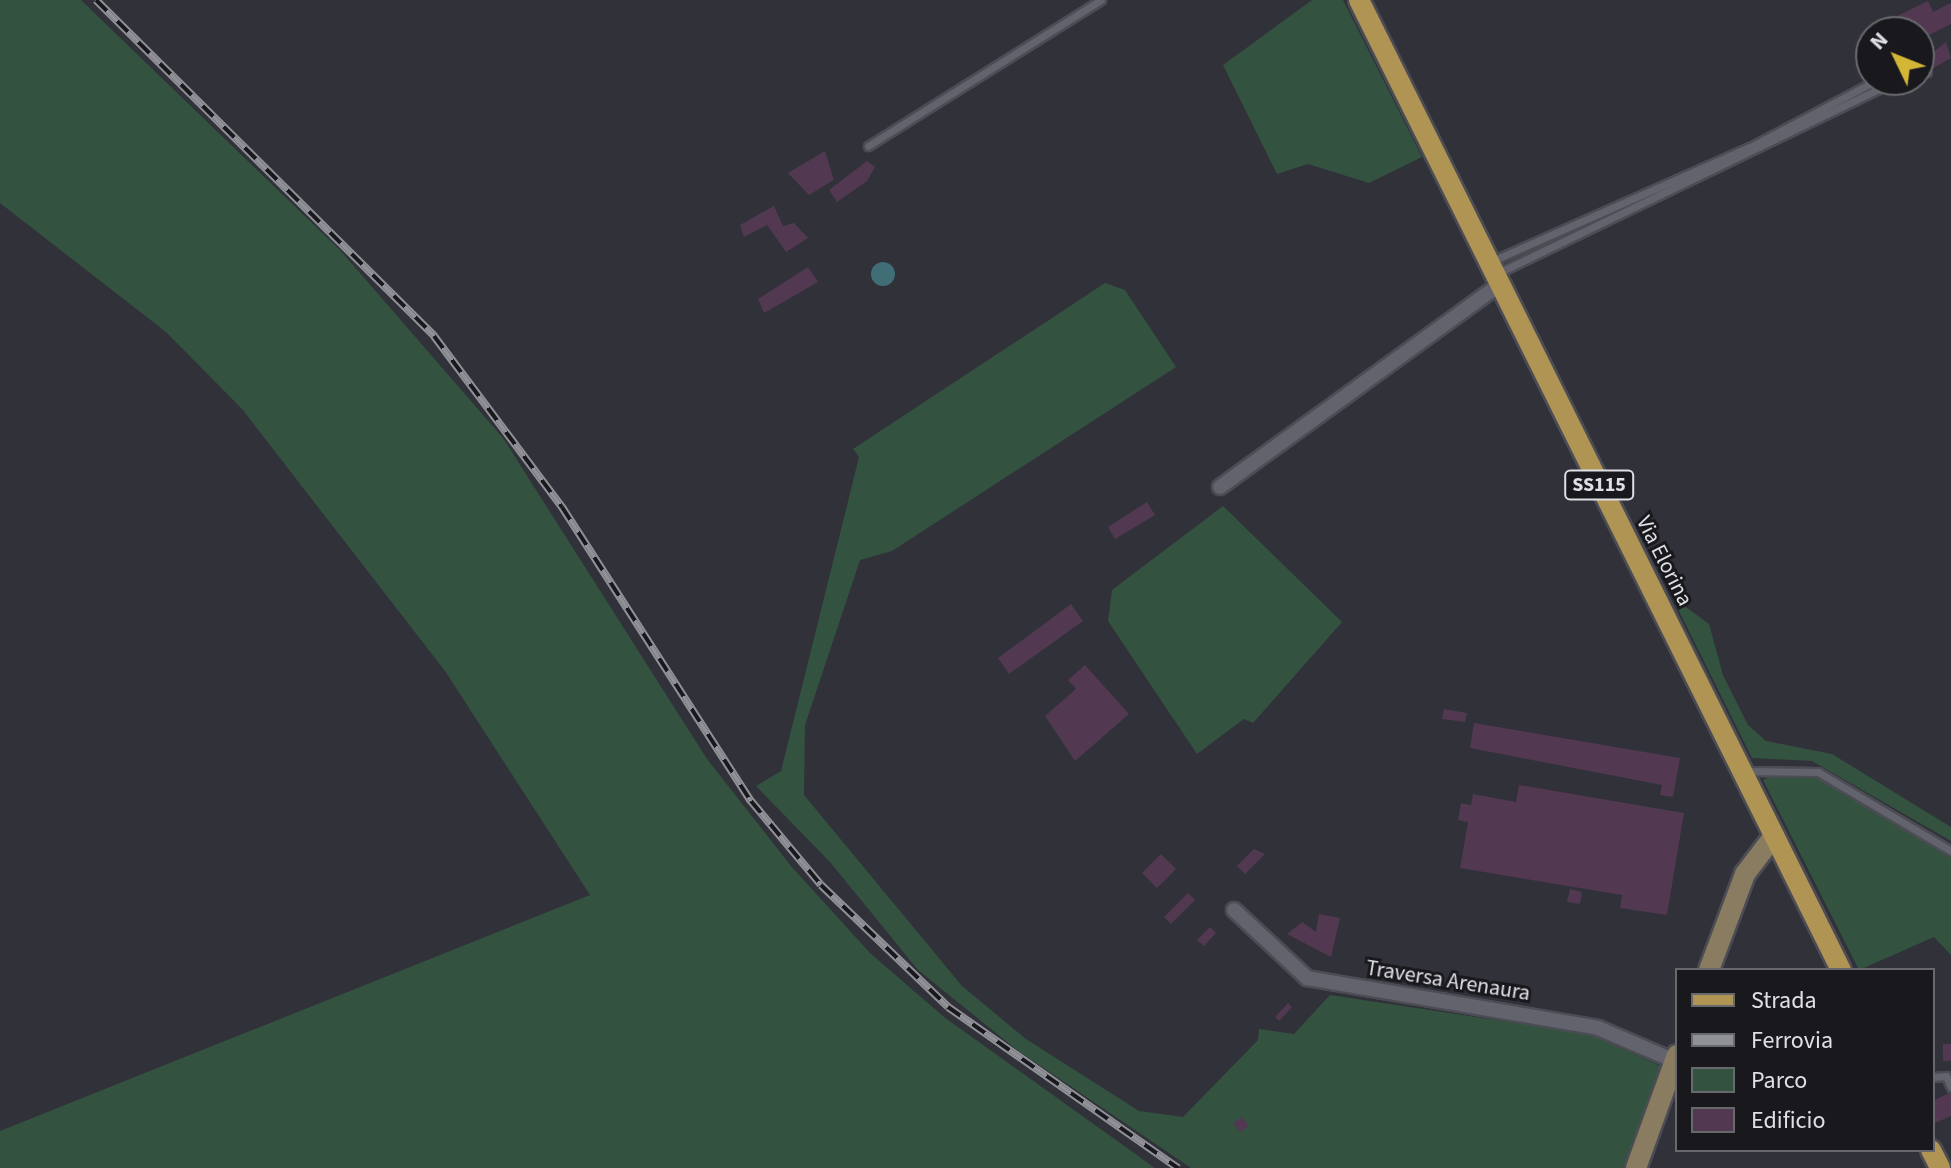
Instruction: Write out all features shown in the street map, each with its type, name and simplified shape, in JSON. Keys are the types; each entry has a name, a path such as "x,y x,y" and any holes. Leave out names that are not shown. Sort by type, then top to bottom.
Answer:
{"main road":[{"name":"Via Elorina","path":"1359,0 1840,968"}],"street":[{"path":"1220,487 1494,274"},
{"path":"1710,968 1745,874 1774,836"},
{"name":"Traversa Arenaura","path":"1234,910 1307,978 1598,1028 1675,1058"},
{"path":"1636,1168 1675,1061"}],"lane":[{"path":"868,146 1101,0"},
{"path":"1494,274 1855,92"},
{"path":"1494,274 1865,96"},
{"path":"1742,771 1818,772 1951,851"},
{"path":"1935,1077 1946,1076 1951,1087"}],"green space":[{"path":"0,0 81,0 340,250 503,438 707,759 791,866 870,953 944,1017 1155,1168 0,1168 0,1131 590,895 445,671 242,409 166,332 0,203"},
{"path":"1312,0 1343,0 1422,157 1369,183 1308,164 1277,174 1223,65"},
{"path":"1105,283 1125,290 1176,367 892,551 860,560 805,725 804,795 962,986 1026,1039 1139,1111 1183,1117 1258,1040 1259,1029 1294,1034 1330,995 1589,1034 1663,1067 1627,1168 1191,1168 1017,1050 918,970 830,862 756,786 781,771 859,457 853,449"},
{"path":"1223,506 1342,622 1253,723 1244,719 1197,754 1108,621 1112,590"},
{"path":"1672,597 1709,624 1723,675 1748,725 1766,741 1832,754 1951,827 1951,841 1812,761 1752,758"},
{"path":"1774,775 1816,777 1951,858 1951,955 1934,937 1858,968 1763,780"}],"water":[{"path":"883,262 894,269 895,274 888,285 883,286 872,279 871,274 878,263"}],"building":[{"path":"1928,1 1933,12 1951,3 1951,24 1935,32 1935,16 1897,16"},
{"path":"1946,42 1951,58 1935,67 1935,51"},
{"path":"825,151 834,180 809,195 788,173"},
{"path":"867,161 875,167 867,181 837,202 829,190"},
{"path":"774,206 783,226 794,223 808,238 786,252 767,225 744,237 740,225"},
{"path":"808,267 818,282 764,313 758,299"},
{"path":"1147,502 1155,515 1115,539 1108,527"},
{"path":"1071,604 1083,621 1009,674 998,658"},
{"path":"1085,665 1129,714 1075,761 1045,716 1076,689 1068,680"},
{"path":"1444,709 1467,713 1465,722 1442,719"},
{"path":"1474,723 1680,758 1673,797 1660,795 1662,785 1470,748"},
{"path":"1519,785 1684,813 1667,915 1620,908 1622,895 1460,868 1468,822 1458,820 1461,803 1471,805 1473,794 1516,802"},
{"path":"1254,849 1265,854 1245,874 1237,866"},
{"path":"1161,854 1176,869 1157,888 1142,873"},
{"path":"1570,889 1582,892 1580,904 1567,902"},
{"path":"1188,893 1195,900 1171,924 1164,917"},
{"path":"1319,914 1340,918 1331,957 1287,934 1302,922 1316,932"},
{"path":"1210,927 1216,933 1204,946 1197,940"},
{"path":"1288,1003 1292,1007 1279,1021 1275,1017"},
{"path":"1943,1044 1951,1044 1951,1061 1943,1061"},
{"path":"1951,1092 1951,1116 1935,1123 1935,1100"},
{"path":"1242,1117 1249,1126 1240,1132 1233,1123"}],"railway":[{"path":"96,0 434,336 562,507 751,801 821,885 948,1007 1178,1168"}]}
